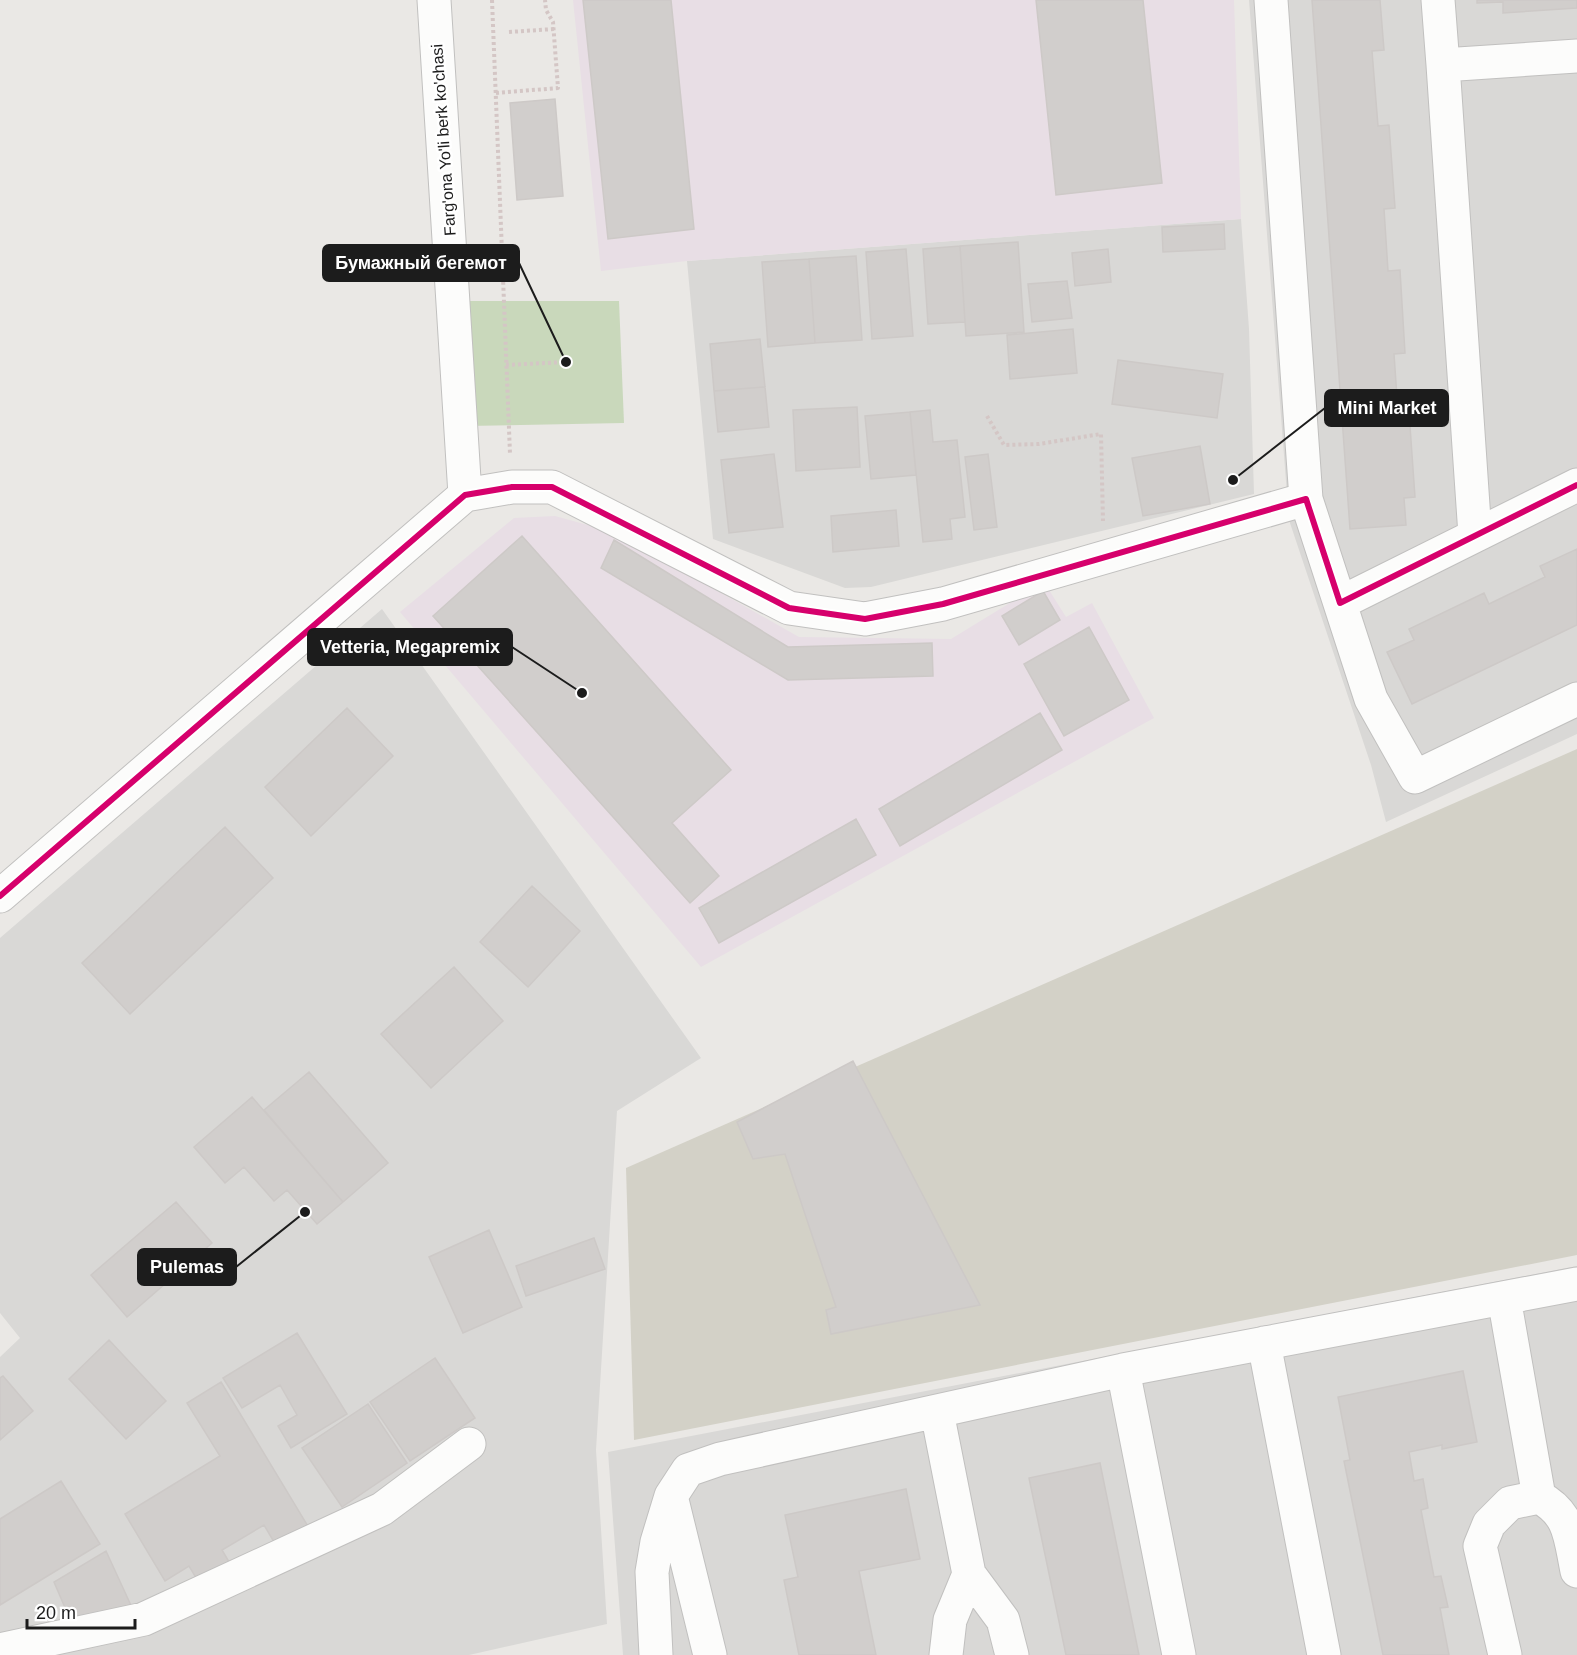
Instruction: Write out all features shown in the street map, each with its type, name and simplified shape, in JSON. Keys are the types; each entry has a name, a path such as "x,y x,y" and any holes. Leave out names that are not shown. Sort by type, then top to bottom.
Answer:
{"street":[{"name":"Farg'ona Yo'li berk ko'chasi","path":"434,0 465,495"},
{"path":"1271,0 1306,499 1371,699 1415,777 1577,699"},
{"path":"1438,0 1475,536"},
{"path":"1443,65 1577,56"},
{"path":"1340,603 1577,484"},
{"path":"0,896 465,495 512,487 552,487 789,608 865,619 943,604 1306,499"},
{"path":"656,1655 652,1572 657,1542 671,1496 688,1470 720,1459 1123,1370 1577,1284"},
{"path":"1504,1298 1539,1497"},
{"path":"1264,1343 1324,1655"},
{"path":"1123,1370 1179,1655"},
{"path":"937,1412 969,1574 1003,1620 1012,1655"},
{"path":"0,1650 144,1619 382,1509 469,1444"},
{"path":"671,1496 710,1655"},
{"path":"1505,1655 1480,1546 1489,1524 1510,1503 1539,1497 1553,1504 1566,1521 1577,1571"},
{"path":"946,1655 950,1620 969,1574"}],"path":[{"path":"492,0 512,487"},
{"path":"496,93 558,88 553,22 546,10 545,0"},
{"path":"509,32 554,29"},
{"path":"506,365 566,362"},
{"path":"987,416 1004,446 1039,444 1101,434 1104,557"}],"shaded area":[{"path":"573,0 1234,0 1241,219 687,261 601,271"},
{"path":"1249,0 1577,0 1577,734 1386,822 1371,765 1289,520"},
{"path":"1241,219 1249,329 1254,494 871,587 845,588 713,539 687,261"},
{"path":"555,516 613,532 799,637 951,639 1044,582 1066,617 1092,603 1154,718 701,967 400,612 514,518"},
{"path":"382,609 701,1058 617,1111 596,1450 607,1624 469,1655 0,1655 0,1357 20,1338 0,1313 0,938"},
{"path":"1577,749 1577,1255 634,1440 626,1168"},
{"path":"1577,1266 1577,1655 623,1655 608,1452"}],"green space":[{"path":"470,301 619,301 624,423 466,426"}],"building":[{"path":"583,0 671,0 694,229 608,239"},
{"path":"1036,0 1143,0 1162,183 1056,195"},
{"path":"1312,0 1380,0 1384,50 1372,51 1378,126 1389,125 1395,208 1384,209 1388,271 1400,270 1405,353 1394,354 1398,412 1409,412 1415,497 1404,498 1406,525 1350,529"},
{"path":"1477,0 1577,0 1577,8 1503,13 1503,2 1477,3"},
{"path":"555,99 563,196 517,200 510,103"},
{"path":"1224,224 1225,249 1163,252 1162,227"},
{"path":"1018,242 1024,332 966,336 960,246"},
{"path":"960,246 965,322 928,324 923,249"},
{"path":"906,249 913,336 872,339 866,252"},
{"path":"1108,249 1111,282 1075,286 1072,253"},
{"path":"856,256 862,340 815,343 809,259"},
{"path":"809,259 815,343 768,347 762,262"},
{"path":"1067,281 1072,318 1032,322 1028,284"},
{"path":"1073,329 1077,373 1010,379 1007,335"},
{"path":"760,339 765,387 714,391 710,344"},
{"path":"1118,360 1223,374 1217,418 1112,404"},
{"path":"765,387 769,427 718,432 714,391"},
{"path":"857,407 860,467 796,471 793,410"},
{"path":"930,410 933,442 957,440 965,517 950,519 952,539 923,542 910,412"},
{"path":"910,412 916,475 871,479 865,416"},
{"path":"1200,446 1210,504 1143,516 1132,458"},
{"path":"774,454 783,527 729,533 721,460"},
{"path":"988,454 997,527 974,530 965,457"},
{"path":"896,510 899,546 833,552 831,516"},
{"path":"522,536 731,770 672,823 719,876 690,903 433,616"},
{"path":"614,540 788,647 932,643 933,676 788,680 601,568"},
{"path":"1577,549 1577,625 1412,704 1387,652 1414,640 1409,629 1484,593 1489,604 1545,577 1540,566"},
{"path":"1043,591 1060,620 1019,645 1002,616"},
{"path":"1089,627 1129,700 1064,736 1024,664"},
{"path":"347,708 393,756 311,836 265,787"},
{"path":"1040,713 1062,750 900,846 879,809"},
{"path":"856,819 876,855 719,943 699,908"},
{"path":"225,827 273,878 130,1014 82,963"},
{"path":"532,886 580,931 528,987 480,942"},
{"path":"454,967 503,1021 431,1088 381,1034"},
{"path":"853,1061 980,1305 831,1334 826,1310 836,1307 785,1154 753,1159 737,1122"},
{"path":"309,1072 388,1163 343,1202 264,1110"},
{"path":"252,1097 343,1202 317,1224 287,1190 274,1201 244,1167 225,1183 194,1147"},
{"path":"176,1202 212,1243 127,1317 91,1275"},
{"path":"489,1230 522,1307 463,1333 429,1257"},
{"path":"594,1238 605,1269 526,1296 516,1266"},
{"path":"297,1333 347,1414 291,1448 278,1426 297,1415 280,1385 242,1408 223,1378"},
{"path":"109,1340 166,1401 126,1439 69,1379"},
{"path":"435,1358 475,1418 410,1461 370,1402"},
{"path":"1463,1371 1477,1442 1442,1449 1442,1445 1409,1452 1414,1481 1423,1479 1428,1508 1421,1510 1434,1577 1441,1576 1448,1607 1440,1608 1449,1655 1383,1655 1344,1461 1350,1460 1338,1397"},
{"path":"3,1376 33,1411 0,1440 0,1378"},
{"path":"221,1382 309,1528 277,1547 264,1525 222,1550 232,1567 201,1586 189,1566 165,1581 125,1514 220,1456 187,1403"},
{"path":"368,1404 407,1463 342,1507 302,1448"},
{"path":"1100,1463 1139,1655 1066,1655 1029,1478"},
{"path":"61,1481 100,1544 0,1605 0,1519"},
{"path":"906,1489 920,1559 859,1571 876,1655 799,1655 784,1580 798,1577 785,1515"},
{"path":"106,1551 134,1612 72,1624 54,1582"}],"cycle path":[{"path":"0,896 465,495 512,487 552,487 789,608 865,619 943,604 1306,499 1340,603 1577,485"}],"place":[{"name":"Бумажный бегемот","path":"566,362"},
{"name":"Mini Market","path":"1233,480"},
{"name":"Vetteria, Megapremix","path":"582,693"},
{"name":"Pulemas","path":"305,1212"}]}
